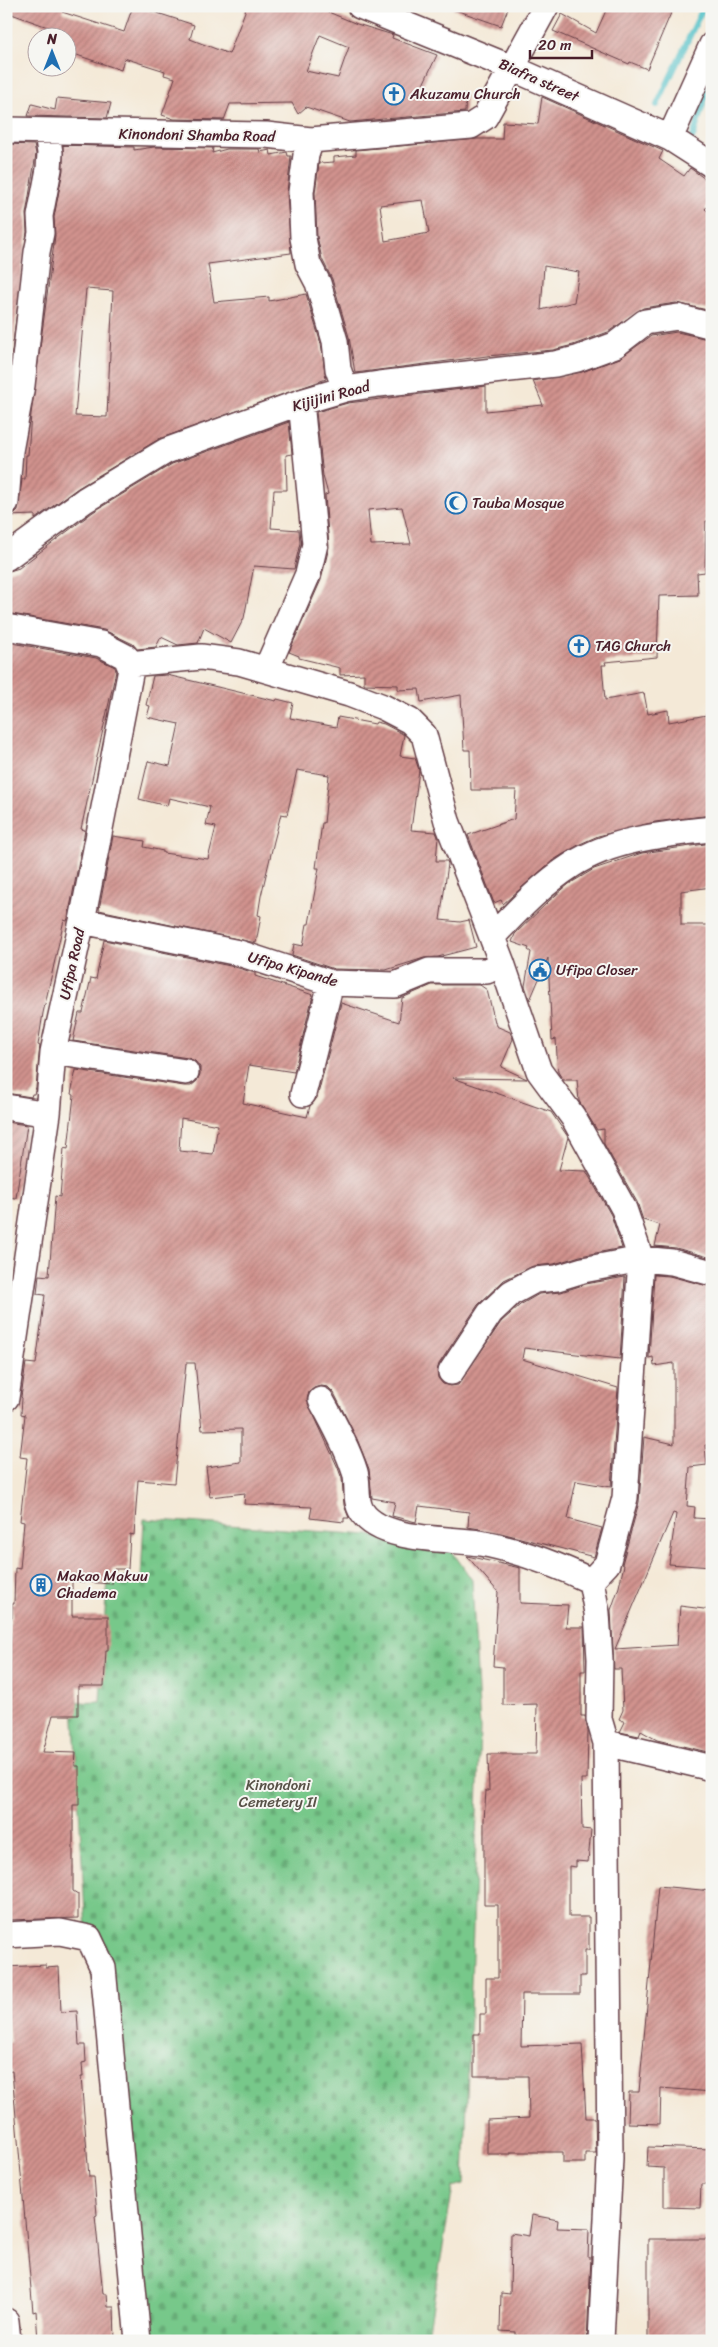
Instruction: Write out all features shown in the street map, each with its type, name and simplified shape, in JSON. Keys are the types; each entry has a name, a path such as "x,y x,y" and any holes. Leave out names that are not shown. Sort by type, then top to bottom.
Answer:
{"street":[{"name":"Biafra street","path":"360,6 512,68 670,138 712,165"},
{"name":"Kinondoni Shamba Road","path":"6,130 266,135 311,140 471,126 485,117 546,6"},
{"path":"670,138 712,45"},
{"path":"6,502 10,451 22,385 36,252 41,233 40,216 49,169 50,153 47,132"},
{"path":"311,140 306,155 301,192 304,246 308,264 318,283 335,341 338,369 345,389"},
{"name":"Kijijini Road","path":"6,558 85,500 166,451 301,402 345,389 555,364 577,359 615,345 645,322 666,318 690,319 712,326"},
{"path":"266,670 308,574 315,544 301,402"},
{"path":"6,627 101,644 126,657 129,664 201,657 239,662 349,694 382,707 410,721 424,735 447,822 502,963 539,1071 573,1117 624,1210 641,1259 625,1498 607,1564 590,1581"},
{"name":"Ufipa Road","path":"6,1398 48,1114 53,1052 82,921 131,669 129,664"},
{"path":"492,937 539,890 572,865 598,852 631,842 712,829"},
{"name":"Ufipa Kipande","path":"82,921 239,953 331,983 395,985 428,971 487,971 502,963"},
{"path":"303,1094 331,983"},
{"path":"53,1052 186,1072"},
{"path":"6,1107 48,1114"},
{"path":"451,1372 490,1313 511,1293 535,1280 557,1278 583,1270 641,1259 672,1262 712,1273"},
{"path":"321,1400 334,1423 355,1474 356,1496 362,1512 376,1526 425,1539 480,1543 549,1562 590,1581"},
{"path":"590,1581 598,1613 600,1650 598,1720 606,1743 610,2158 601,2341"},
{"path":"606,1743 712,1768"},
{"path":"6,1935 60,1932 90,1938 103,1968 138,2341"},
{"path":"6,2321 8,2341"}],"green space":[{"name":"Kinondoni Cemetery II","path":"144,1519 369,1535 452,1551 472,1580 480,1728 464,2184 453,2187 427,2341 152,2341 141,2331 86,1932 73,1703 100,1702 107,1577 141,1578"}],"building":[{"path":"6,6 64,6 62,12 124,32 133,6 136,6 194,25 190,39 229,54 247,6 314,6 357,24 393,35 392,38 437,55 419,93 466,95 465,112 350,122 306,107 298,114 292,103 230,104 224,120 174,119 162,115 175,78 164,75 165,71 124,58 121,70 78,55 78,28 50,28 6,12","holes":["320,35 349,47 338,78 306,71"]},
{"path":"454,6 509,6 501,26 453,9"},
{"path":"608,6 674,6 647,69 630,62 629,64 553,31 562,14 596,33"},
{"path":"542,97 663,151 659,159 684,176 690,168 712,184 712,201 705,209 712,215 712,311 676,303 643,308 608,332 553,350 487,356 355,373 349,337 332,279 322,259 317,236 315,193 319,163 334,162 334,157 356,155 356,150 477,139 502,139 503,122 538,124","holes":["423,200 429,233 385,241 380,205","544,266 579,272 574,302 541,310"]},
{"path":"57,98 111,103 107,118 28,116 32,104 55,110"},
{"path":"6,144 34,145 36,154 26,214 27,232 9,375 6,375"},
{"path":"63,145 134,147 134,150 154,147 213,148 212,153 227,149 259,149 260,152 270,150 271,155 287,152 288,156 291,156 287,192 291,253 208,264 214,302 269,297 269,301 306,294 321,344 326,379 159,439 78,488 35,519 35,515 7,516 13,515 18,510 22,479 25,479 31,414 55,236 54,217 63,170","holes":["86,289 113,291 107,417 75,416"]},
{"path":"677,332 712,340 712,521 706,521 705,572 697,573 698,595 659,596 657,657 605,662 606,665 602,665 605,700 644,693 648,714 668,710 669,722 712,714 712,815 655,822 598,836 580,844 552,861 503,904 501,900 494,903 468,835 514,819 516,790 471,790 470,750 464,750 461,695 421,702 419,689 398,690 398,685 364,684 364,674 340,675 340,668 299,658 299,656 289,652 321,580 329,547 325,495 328,494 323,476 316,412 348,403 486,386 486,411 543,405 533,381 582,372 620,358 651,336","holes":["402,507 411,544 371,545 368,510"]},
{"path":"289,422 292,454 286,455 287,490 274,490 271,528 299,530 300,543 294,569 254,566 244,618 231,643 204,628 198,643 178,645 161,637 156,647 137,649 133,644 104,630 6,613 6,572 19,568 93,512 172,464"},
{"path":"6,642 96,658 115,667 116,671 81,829 85,830 68,918 67,921 64,920 43,1013 38,1045 40,1046 36,1087 31,1097 6,1093"},
{"path":"167,675 276,701 277,699 293,703 290,718 336,727 338,717 375,724 376,722 384,724 404,735 400,756 415,758 419,770 411,830 436,832 438,837 436,861 447,861 448,864 440,920 460,922 469,920 476,947 438,957 424,958 386,970 334,969 292,955 294,944 303,946 307,924 309,924 319,868 316,868 322,823 324,823 329,775 297,770 287,815 281,814 274,841 261,896 258,915 261,916 256,943 99,910 113,836 145,841 144,847 163,851 163,853 208,859 216,827 206,825 210,807 169,798 167,806 139,799 148,761 170,766 179,724 147,717 150,706 146,705 153,676"},
{"path":"712,843 712,887 681,891 681,925 712,925 712,1258 676,1248 655,1246 660,1225 643,1220 637,1202 604,1144 604,1129 597,1130 579,1101 577,1080 563,1080 558,1072 556,1039 552,1040 548,958 530,1000 525,986 531,952 528,950 529,948 512,942 515,934 549,901 569,884 594,869 642,853"},
{"path":"104,940 235,967 255,973 255,976 313,995 294,1072 249,1065 243,1103 307,1117 310,1106 317,1098 341,1003 399,1022 402,998 432,985 480,985 487,990 496,1026 510,1032 513,1039 501,1067 527,1079 453,1078 551,1112 568,1137 559,1170 586,1171 611,1215 622,1248 580,1256 554,1264 533,1266 504,1280 478,1305 439,1364 438,1378 443,1384 450,1386 458,1385 501,1322 520,1305 539,1294 561,1292 586,1284 625,1277 620,1359 524,1348 522,1359 618,1388 611,1487 576,1481 568,1519 602,1528 594,1557 497,1532 468,1527 469,1512 419,1506 416,1522 392,1516 395,1502 372,1498 369,1469 357,1439 334,1393 328,1387 321,1386 309,1392 307,1400 342,1479 344,1505 349,1518 344,1518 344,1522 310,1518 312,1507 244,1504 245,1493 210,1497 206,1467 241,1462 241,1429 202,1430 195,1363 186,1363 174,1483 138,1480 134,1535 130,1534 128,1569 113,1569 112,1584 72,1581 72,1616 108,1616 108,1650 106,1650 104,1686 78,1686 78,1715 53,1715 43,1752 76,1753 75,1766 79,1766 79,1805 73,1805 73,1891 78,1894 78,1918 7,1920 6,1692 10,1692 10,1618 12,1618 12,1604 14,1604 15,1568 20,1569 24,1522 20,1521 27,1458 20,1457 25,1415 21,1414 21,1397 26,1363 36,1364 45,1295 37,1294 39,1275 49,1276 55,1196 60,1197 64,1148 68,1149 74,1095 71,1094 76,1070 184,1086 191,1086 197,1081 200,1074 200,1067 195,1061 188,1058 73,1041 79,1013 83,1013 91,978 96,979","holes":["181,1118 218,1125 213,1154 179,1151"]},
{"path":"6,1122 27,1125 16,1198 6,1197"},
{"path":"654,1275 669,1276 712,1287 712,1445 705,1445 707,1465 690,1467 687,1506 695,1507 694,1518 712,1519 712,1567 669,1564 676,1514 673,1513 615,1649 677,1645 680,1606 712,1610 712,1753 657,1740 641,1731 639,1736 620,1732 625,1722 619,1719 623,1710 621,1669 614,1669 611,1610 619,1587 624,1565 622,1564 639,1502 644,1437 674,1444 674,1363 654,1366 653,1357 649,1358"},
{"path":"467,1556 520,1568 520,1603 568,1605 566,1627 584,1627 585,1671 581,1671 581,1716 585,1716 588,1731 587,1779 581,1779 582,1829 591,1830 588,1862 576,1861 576,1867 569,1866 569,1917 589,1917 589,1950 585,1950 585,1976 580,1976 580,1994 522,1994 521,2046 582,2044 586,2118 595,2118 596,2153 585,2153 585,2163 563,2163 563,2152 487,2154 487,2120 529,2118 528,2076 474,2076 474,2034 480,2034 480,2014 486,2014 486,1978 498,1978 498,1905 484,1905 484,1820 486,1791 489,1791 488,1754 536,1754 537,1704 503,1705 503,1667 493,1666 498,1592"},
{"path":"658,1886 712,1891 712,2092 661,2088 660,2124 628,2123 629,2092 639,2092"},
{"path":"46,1965 46,1968 59,1967 61,2012 77,2011 79,2045 85,2045 86,2062 82,2063 83,2077 81,2077 89,2177 94,2177 97,2215 95,2216 103,2294 107,2294 108,2307 114,2307 115,2341 38,2341 36,2311 33,2312 12,2071 6,2072 6,2042 10,2042 6,2009 6,1967"},
{"path":"648,2147 712,2149 712,2184 701,2184 700,2208 664,2207 664,2168 647,2167"},
{"path":"532,2215 558,2220 557,2228 589,2229 588,2258 591,2258 587,2341 521,2341 521,2337 516,2337 516,2332 500,2331 501,2293 510,2294 511,2233 529,2236"},
{"path":"648,2239 712,2239 712,2341 648,2341"}],"waterway":[{"path":"657,105 704,6"},
{"path":"693,137 712,75"}],"place":[{"name":"Akuzamu Church","path":"394,94"},
{"name":"Tauba Mosque","path":"456,503"},
{"name":"TAG Church","path":"579,646"},
{"name":"Ufipa Closer","path":"540,970"},
{"name":"Makao Makuu Chadema","path":"41,1585"}]}
